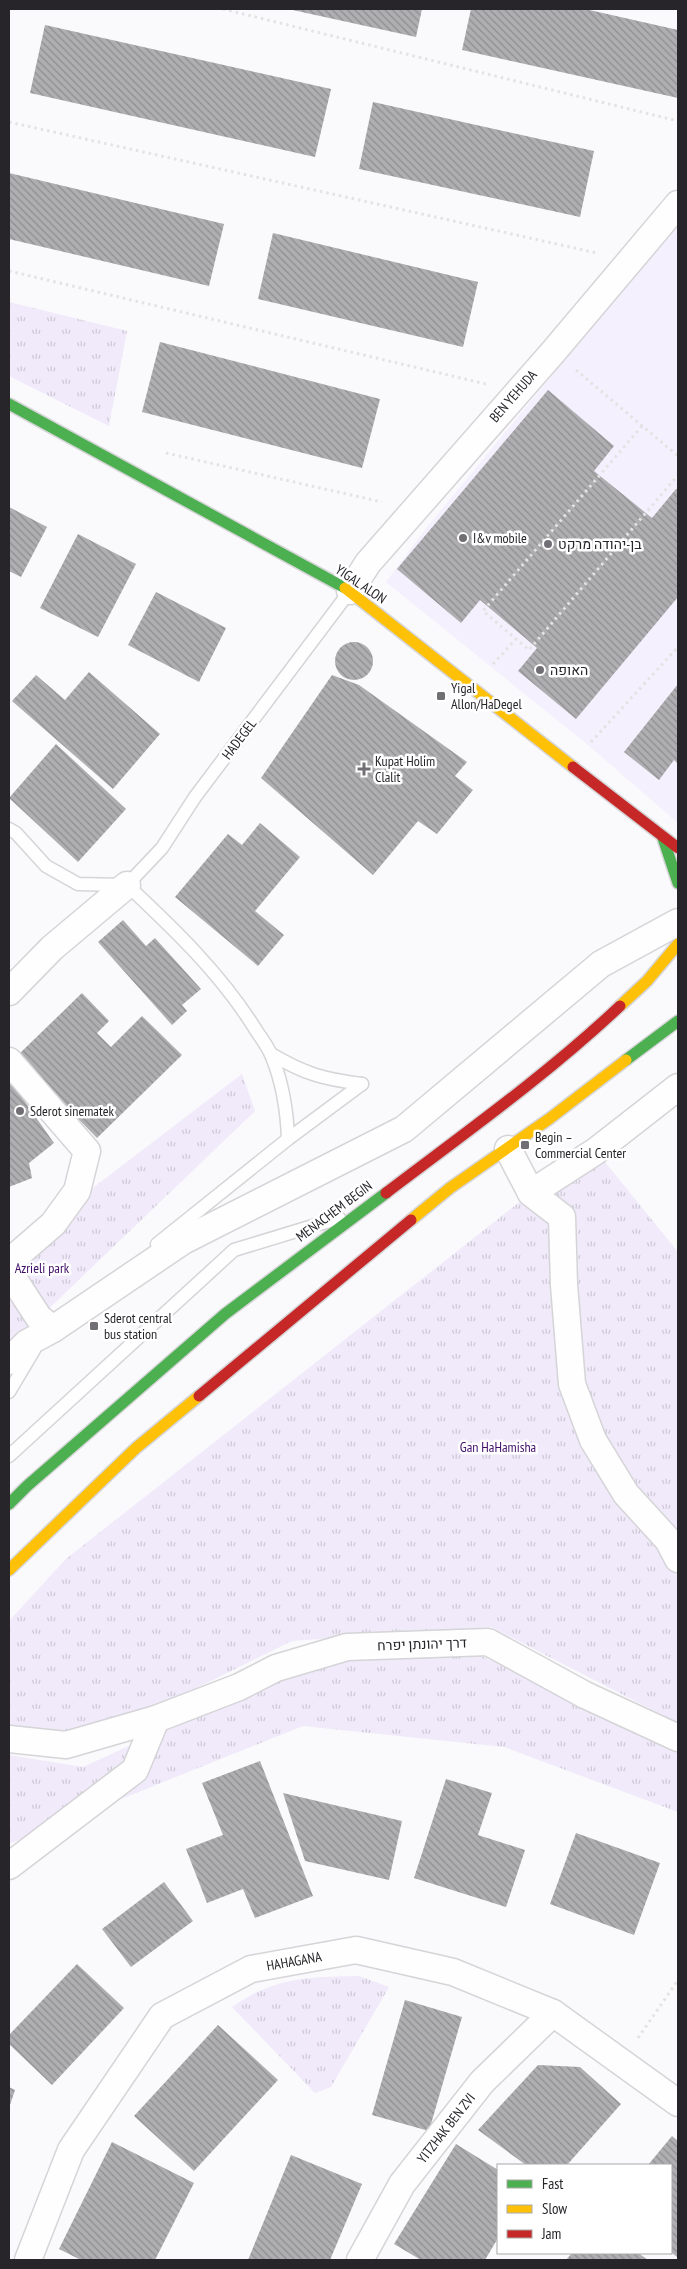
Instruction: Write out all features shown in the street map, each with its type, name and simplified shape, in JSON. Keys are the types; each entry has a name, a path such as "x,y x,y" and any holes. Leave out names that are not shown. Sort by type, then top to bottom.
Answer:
{"main road":[{"name":"YIGAL ALON","path":"9,404 350,591 662,838 678,848"},
{"path":"662,838 678,883"},
{"name":"MENACHEM BEGIN","path":"9,1504 27,1486 225,1314 356,1213 487,1116 599,1026 647,981 678,944"},
{"path":"9,1570 136,1448 450,1188 508,1149 678,1021"}],"street":[{"name":"BEN YEHUDA","path":"350,591 368,563 516,391 554,351 678,204"},
{"path":"9,992 52,948 128,885"},
{"path":"9,1361 27,1343 53,1328 183,1241 404,1130 601,964 678,922"},
{"path":"9,1061 87,1152 77,1191 53,1224 16,1256 11,1276 39,1318 53,1328"},
{"path":"531,1193 596,1151 678,1087"},
{"path":"508,1149 531,1193 562,1217 564,1286 572,1384 594,1440 626,1494 668,1540 678,1558"},
{"name":"דרך יהונתן יפרח","path":"9,1739 66,1745 156,1718 239,1687 276,1668 347,1647 488,1642 585,1696 678,1738"},
{"path":"9,1866 135,1770 156,1718"},
{"name":"HAHAGANA","path":"28,2260 71,2150 162,2016 251,1969 356,1950 453,1972 554,2013 678,2103"},
{"name":"YITZHAK BEN ZVI","path":"360,2260 402,2184 426,2153 482,2082 554,2013"}],"lane":[{"name":"HADEGEL","path":"128,885 162,848 195,797 350,591"},
{"path":"9,829 16,833 46,866 78,884 128,885 179,934 238,1002 272,1054 281,1080 287,1110 288,1139"},
{"path":"9,1392 38,1344 53,1328 288,1139 362,1084 329,1080 298,1070 272,1054"},
{"path":"9,1456 234,1250 356,1213"}],"path":[{"path":"223,9 678,121"},
{"path":"9,122 629,260"},
{"path":"9,271 516,391"},
{"path":"554,351 678,456"},
{"path":"642,426 483,612 529,650 678,476"},
{"path":"158,452 416,509"},
{"path":"502,654 516,639"},
{"path":"544,745 588,745 678,647"},
{"path":"622,2061 678,1980"}],"shaded area":[{"path":"678,227 678,823 588,745 386,582 427,527 645,263"}],"green space":[{"path":"9,302 127,331 109,426 9,376"},
{"name":"Azrieli park","path":"242,1074 255,1111 39,1318 9,1353 9,1252"},
{"name":"Gan HaHamisha","path":"596,1151 678,1252 678,1723 491,1627 292,1641 133,1719 71,1732 9,1728 9,1621 66,1559 531,1193"},
{"path":"365,1654 479,1655 678,1748 678,1812 504,1747 303,1726 9,1844 9,1755 83,1767 282,1676"},
{"path":"359,1976 389,1987 331,2087 315,2093 232,2007 248,1997 278,1984 308,1978"}],"building":[{"path":"288,9 422,9 416,37"},
{"path":"471,9 585,9 678,30 678,98 462,50"},
{"path":"45,25 331,89 315,157 30,93"},
{"path":"373,102 594,151 580,217 359,169"},
{"path":"9,173 224,224 209,286 9,239"},
{"path":"273,233 478,282 463,347 258,299"},
{"path":"160,342 380,399 362,468 142,412"},
{"name":"בן-יהודה מרקט","path":"548,390 614,446 594,471 652,518 676,489 678,490 678,597 576,719 518,671 537,648 480,600 461,623 397,569"},
{"path":"9,507 47,527 21,577 9,571"},
{"path":"78,534 136,564 98,637 40,608"},
{"path":"156,592 226,628 199,682 128,645"},
{"path":"354,642 367,648 373,661 367,674 354,680 341,674 335,661 341,648"},
{"path":"89,672 160,734 113,789 12,701 36,675 65,700"},
{"name":"Kupat Holim Clalit","path":"332,675 359,685 467,762 455,776 473,790 437,834 418,821 373,875 261,778"},
{"path":"678,684 678,764 674,760 659,780 624,752"},
{"path":"56,744 126,809 78,862 9,798"},
{"path":"260,823 300,857 255,911 284,935 258,966 175,897 228,834 242,845"},
{"path":"123,920 146,946 155,938 201,989 182,1005 187,1011 172,1025 98,942"},
{"path":"82,993 109,1021 97,1033 111,1047 142,1016 182,1055 97,1138 17,1056"},
{"name":"Sderot sinematek","path":"9,1079 54,1143 29,1163 32,1178 9,1187"},
{"path":"260,1761 313,1896 255,1918 243,1889 207,1903 186,1849 223,1835 202,1783"},
{"path":"446,1779 492,1793 478,1835 525,1850 506,1907 414,1878"},
{"path":"283,1793 402,1821 389,1880 305,1861"},
{"path":"576,1833 660,1863 634,1935 550,1904"},
{"path":"164,1882 193,1921 131,1967 102,1929"},
{"path":"77,1964 124,2008 52,2085 9,2044 9,2035"},
{"path":"405,2000 462,2017 429,2131 372,2115"},
{"path":"218,2025 278,2080 194,2171 134,2116"},
{"path":"538,2065 580,2067 621,2104 568,2164 525,2164 478,2130"},
{"path":"9,2087 15,2090 9,2108"},
{"path":"672,2136 678,2141 678,2258 672,2253 672,2164 649,2164"},
{"path":"112,2142 194,2183 155,2260 81,2260 59,2249"},
{"path":"456,2144 497,2169 497,2240 485,2260 421,2260 394,2244"},
{"path":"291,2155 362,2184 330,2260 248,2260"},
{"path":"571,2254 639,2254 648,2260 566,2260"}],"traffic: fast":[{"path":"9,404 345,588"},
{"path":"663,838 678,883"},
{"path":"626,1060 678,1021"},
{"path":"9,1504 27,1486 225,1314 386,1193"}],"traffic: slow":[{"path":"345,588 573,767"},
{"path":"620,1006 647,981 678,944"},
{"path":"411,1220 450,1188 549,1119 626,1060"},
{"path":"9,1570 136,1448 199,1396"}],"traffic: jam":[{"path":"573,767 678,848"},
{"path":"386,1193 535,1079 620,1006"},
{"path":"199,1396 411,1220"}],"place":[{"name":"I&v mobile","path":"463,538"},
{"name":"בן-יהודה מרקט","path":"548,544"},
{"name":"האופה","path":"540,670"},
{"name":"Yigal Allon/HaDegel","path":"441,696"},
{"name":"Kupat Holim Clalit","path":"364,769"},
{"name":"Sderot sinematek","path":"20,1111"},
{"name":"Begin – Commercial Center","path":"525,1145"},
{"name":"Sderot central bus station","path":"94,1326"}]}
